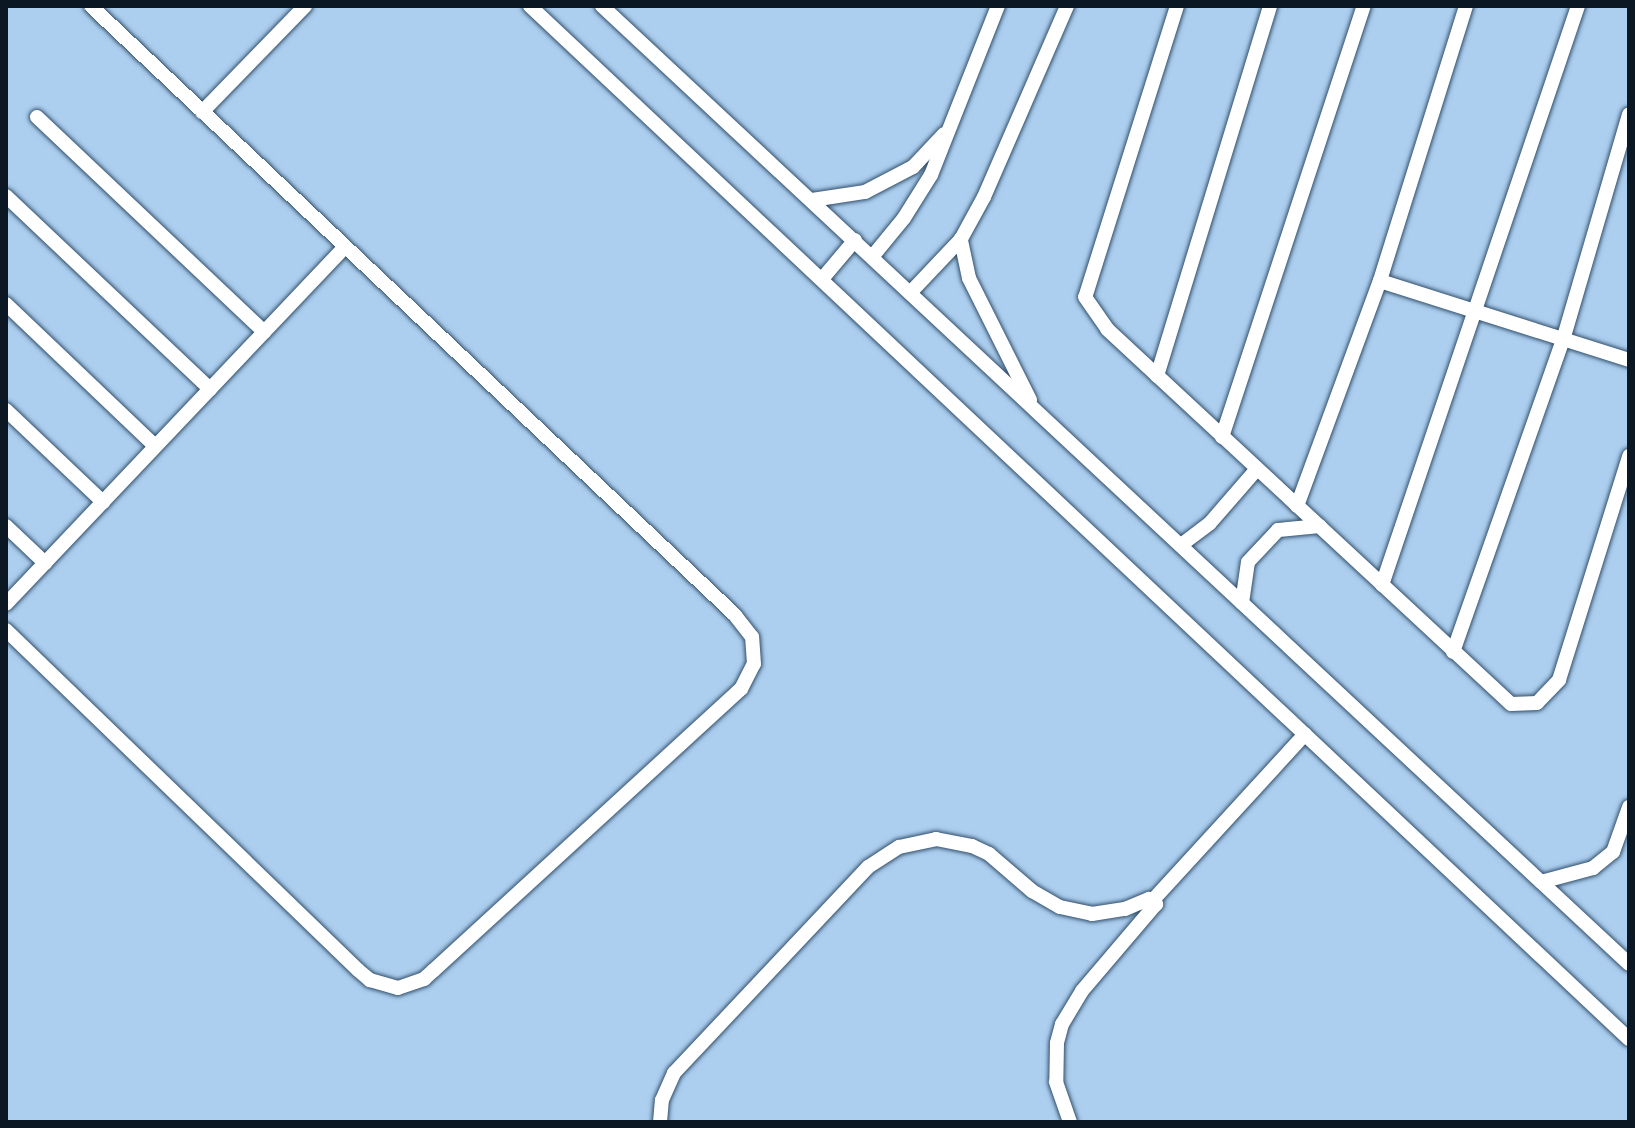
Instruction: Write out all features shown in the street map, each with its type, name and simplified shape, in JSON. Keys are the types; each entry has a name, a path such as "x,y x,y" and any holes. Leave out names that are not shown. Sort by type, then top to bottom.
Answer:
{"lane":[{"path":"6,630 358,970 370,980 398,988 424,979 741,689 749,678 755,651 745,625 91,6"},
{"path":"202,112 305,6"},
{"path":"530,6 1629,1039"},
{"path":"602,6 1629,964"},
{"path":"872,257 904,218 931,175 998,6"},
{"path":"910,293 961,239 984,197 1067,6"},
{"path":"1177,6 1085,297 1107,329 1511,704 1537,703 1559,680 1629,456"},
{"path":"1157,376 1270,6"},
{"path":"1222,437 1364,6"},
{"path":"1297,506 1380,281 1466,6"},
{"path":"1382,585 1578,6"},
{"path":"1453,652 1563,340 1629,114"},
{"path":"37,117 264,332"},
{"path":"812,200 865,192 901,174 913,167 950,128"},
{"path":"6,196 210,389"},
{"path":"961,239 969,278 1034,408"},
{"path":"822,279 855,240"},
{"path":"6,604 345,247"},
{"path":"1380,281 1629,360"},
{"path":"6,304 155,446"},
{"path":"6,410 103,502"},
{"path":"1181,545 1210,523 1256,470"},
{"path":"6,526 45,563"},
{"path":"1242,603 1248,562 1278,530 1320,526"},
{"path":"1153,900 1305,734"},
{"path":"1541,882 1593,868 1613,852 1629,807"},
{"path":"660,1122 662,1100 674,1073 868,867 899,847 936,839 972,846 989,854 1045,901 1076,912 1109,912 1145,899 1153,900"},
{"path":"1070,1122 1056,1082 1057,1043 1062,1024 1082,991 1155,908 1153,900"}]}
